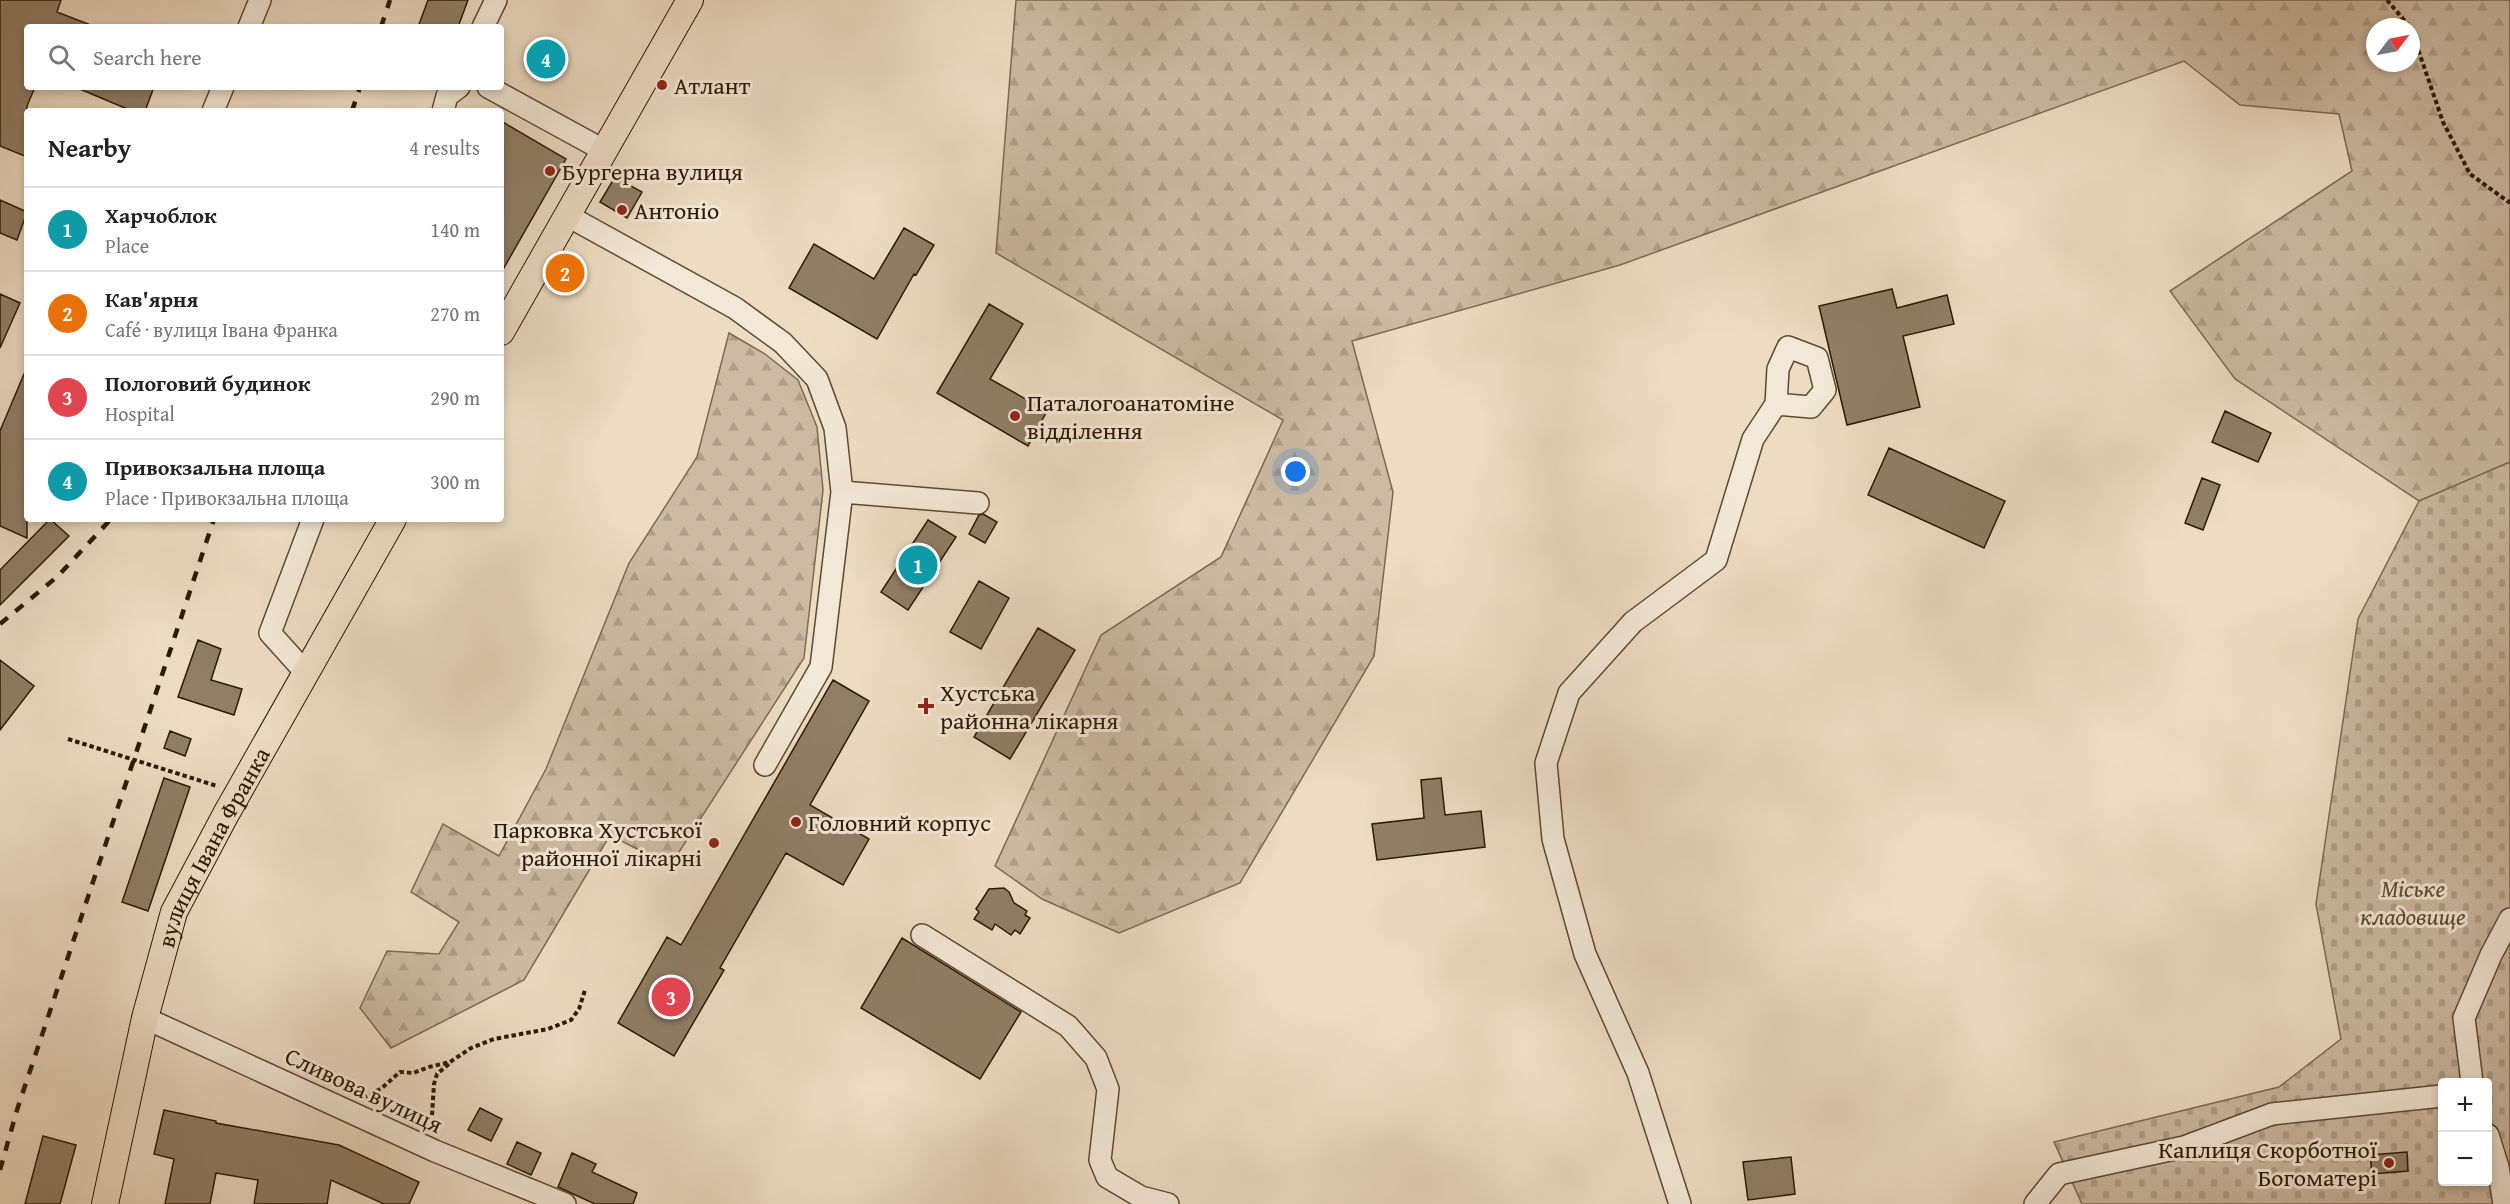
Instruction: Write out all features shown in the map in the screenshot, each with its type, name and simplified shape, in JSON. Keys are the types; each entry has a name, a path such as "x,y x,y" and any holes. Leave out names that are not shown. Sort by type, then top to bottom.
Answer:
{"main road":[{"path":"504,327 690,0"},
{"name":"вулиця Івана Франка","path":"105,1204 145,1018 174,912 238,793 391,522"}],"street":[{"path":"250,24 260,0"},
{"path":"484,24 496,0"},
{"path":"214,108 222,90"},
{"path":"493,90 605,151"},
{"path":"568,216 735,308 783,344 817,380 835,428 843,492 821,667 765,765"},
{"path":"1680,1204 1638,1073 1585,954 1553,839 1546,764 1569,693 1633,622 1716,560 1754,439 1776,404"},
{"path":"843,492 978,503"},
{"path":"306,673 270,633 312,522"},
{"path":"2471,1078 2464,1018 2491,955 2510,919"},
{"path":"922,935 1068,1026 1096,1058 1108,1089 1100,1160 1107,1177 1141,1197 1168,1204"},
{"name":"Сливова вулиця","path":"145,1018 435,1151 565,1204"},
{"path":"2035,1204 2059,1174 2184,1147 2272,1114 2438,1096"},
{"path":"2492,1150 2498,1167 2504,1204"}],"path":[{"path":"2387,0 2402,18"},
{"path":"2420,54 2443,122 2470,174 2510,203"},
{"path":"68,739 238,793"},
{"path":"435,1151 430,1134 434,1084 437,1074 471,1048 494,1039 548,1029 571,1020 579,1009 585,990"},
{"path":"343,1108 382,1088 400,1072 413,1073 429,1066 450,1062"}],"green space":[{"path":"1016,0 2510,0 2510,462 2419,501 2235,379 2170,291 2352,171 2339,114 2240,105 2184,61 1620,265 1352,341 1393,492 1374,656 1240,883 1119,933 1042,899 995,866 1101,635 1221,557 1283,420 996,253"},
{"path":"729,333 765,354 798,380 817,427 823,490 804,658 670,866 610,835 524,980 391,1048 360,1008 387,951 439,954 459,922 411,892 443,824 499,856 546,769 629,563 697,457"},
{"name":"Міське кладовище","path":"2510,462 2510,1204 2082,1204 2054,1142 2279,1087 2341,1039 2316,904 2358,619 2419,501"}],"building":[{"path":"0,0 61,0 57,12 88,24 24,24 24,90 34,90 27,108 24,108 24,156 0,146"},
{"path":"428,0 468,0 459,24 419,24"},
{"path":"82,90 153,90 146,108 125,108"},
{"path":"504,123 566,159 504,268"},
{"path":"615,177 642,192 627,218 600,202"},
{"path":"0,200 24,211 24,220 17,240 0,233"},
{"path":"904,228 934,245 916,275 914,274 877,339 789,288 814,244 874,279"},
{"path":"1892,289 1897,308 1947,295 1954,324 1903,336 1920,407 1847,425 1819,306"},
{"path":"0,294 20,303 0,348"},
{"path":"989,304 1023,324 990,379 1047,411 1028,446 937,393"},
{"path":"24,374 24,522 27,522 27,538 0,526 0,431"},
{"path":"2225,411 2271,433 2258,462 2212,442"},
{"path":"1889,448 2005,501 1984,548 1868,495"},
{"path":"2202,478 2220,485 2203,530 2185,523"},
{"path":"983,514 997,522 985,543 969,534 979,515"},
{"path":"928,520 956,537 908,610 881,592"},
{"path":"47,522 53,522 69,536 0,605 0,570"},
{"path":"979,581 1009,598 981,649 950,632"},
{"path":"1038,628 1075,650 1010,759 974,737"},
{"path":"198,640 221,649 211,680 242,689 234,715 178,697"},
{"path":"0,660 34,686 0,730"},
{"name":"Головний корпус","path":"833,680 869,701 810,805 869,839 843,885 786,853 720,968 724,970 674,1056 618,1023 667,937 681,945"},
{"path":"170,731 191,739 185,756 164,748"},
{"path":"164,778 190,787 148,911 122,902"},
{"path":"1441,778 1445,815 1481,811 1485,847 1377,860 1372,824 1424,818 1421,780"},
{"path":"1004,888 1009,892 1014,903 1027,911 1025,915 1030,918 1020,934 1015,930 1011,935 995,924 992,930 974,919 979,912 976,909 989,889"},
{"path":"902,938 1021,1012 980,1079 861,1008"},
{"path":"480,1108 502,1119 491,1141 468,1130"},
{"path":"164,1110 216,1121 216,1123 339,1145 419,1182 409,1204 384,1204 331,1180 327,1204 254,1204 258,1180 216,1173 210,1204 165,1204 174,1159 154,1154"},
{"path":"43,1136 76,1145 60,1204 25,1204"},
{"path":"517,1142 541,1153 531,1175 507,1164"},
{"name":"Каплиця Скорботної Богоматері","path":"2407,1152 2408,1171 2372,1174 2370,1155"},
{"path":"572,1153 596,1164 592,1172 637,1193 633,1204 595,1204 558,1187"},
{"path":"1791,1157 1795,1194 1748,1200 1743,1162"}],"railway":[{"path":"382,24 390,0"},
{"path":"353,108 359,90"},
{"path":"0,624 58,576 108,522"},
{"path":"0,1170 17,1110 213,522"}],"place":[{"name":"Привокзальна площа","path":"546,59"},
{"name":"Атлант","path":"662,85"},
{"name":"Бургерна вулиця","path":"550,171"},
{"name":"Антоніо","path":"622,210"},
{"name":"Кав'ярня","path":"565,273"},
{"name":"Паталогоанатоміне відділення","path":"1015,416"},
{"name":"Харчоблок","path":"918,565"},
{"name":"Хустська районна лікарня","path":"926,706"},
{"name":"Головний корпус","path":"796,822"},
{"name":"Парковка Хустської районної лікарні","path":"714,843"},
{"name":"Пологовий будинок","path":"671,997"},
{"name":"Каплиця Скорботної Богоматері","path":"2389,1163"}]}
